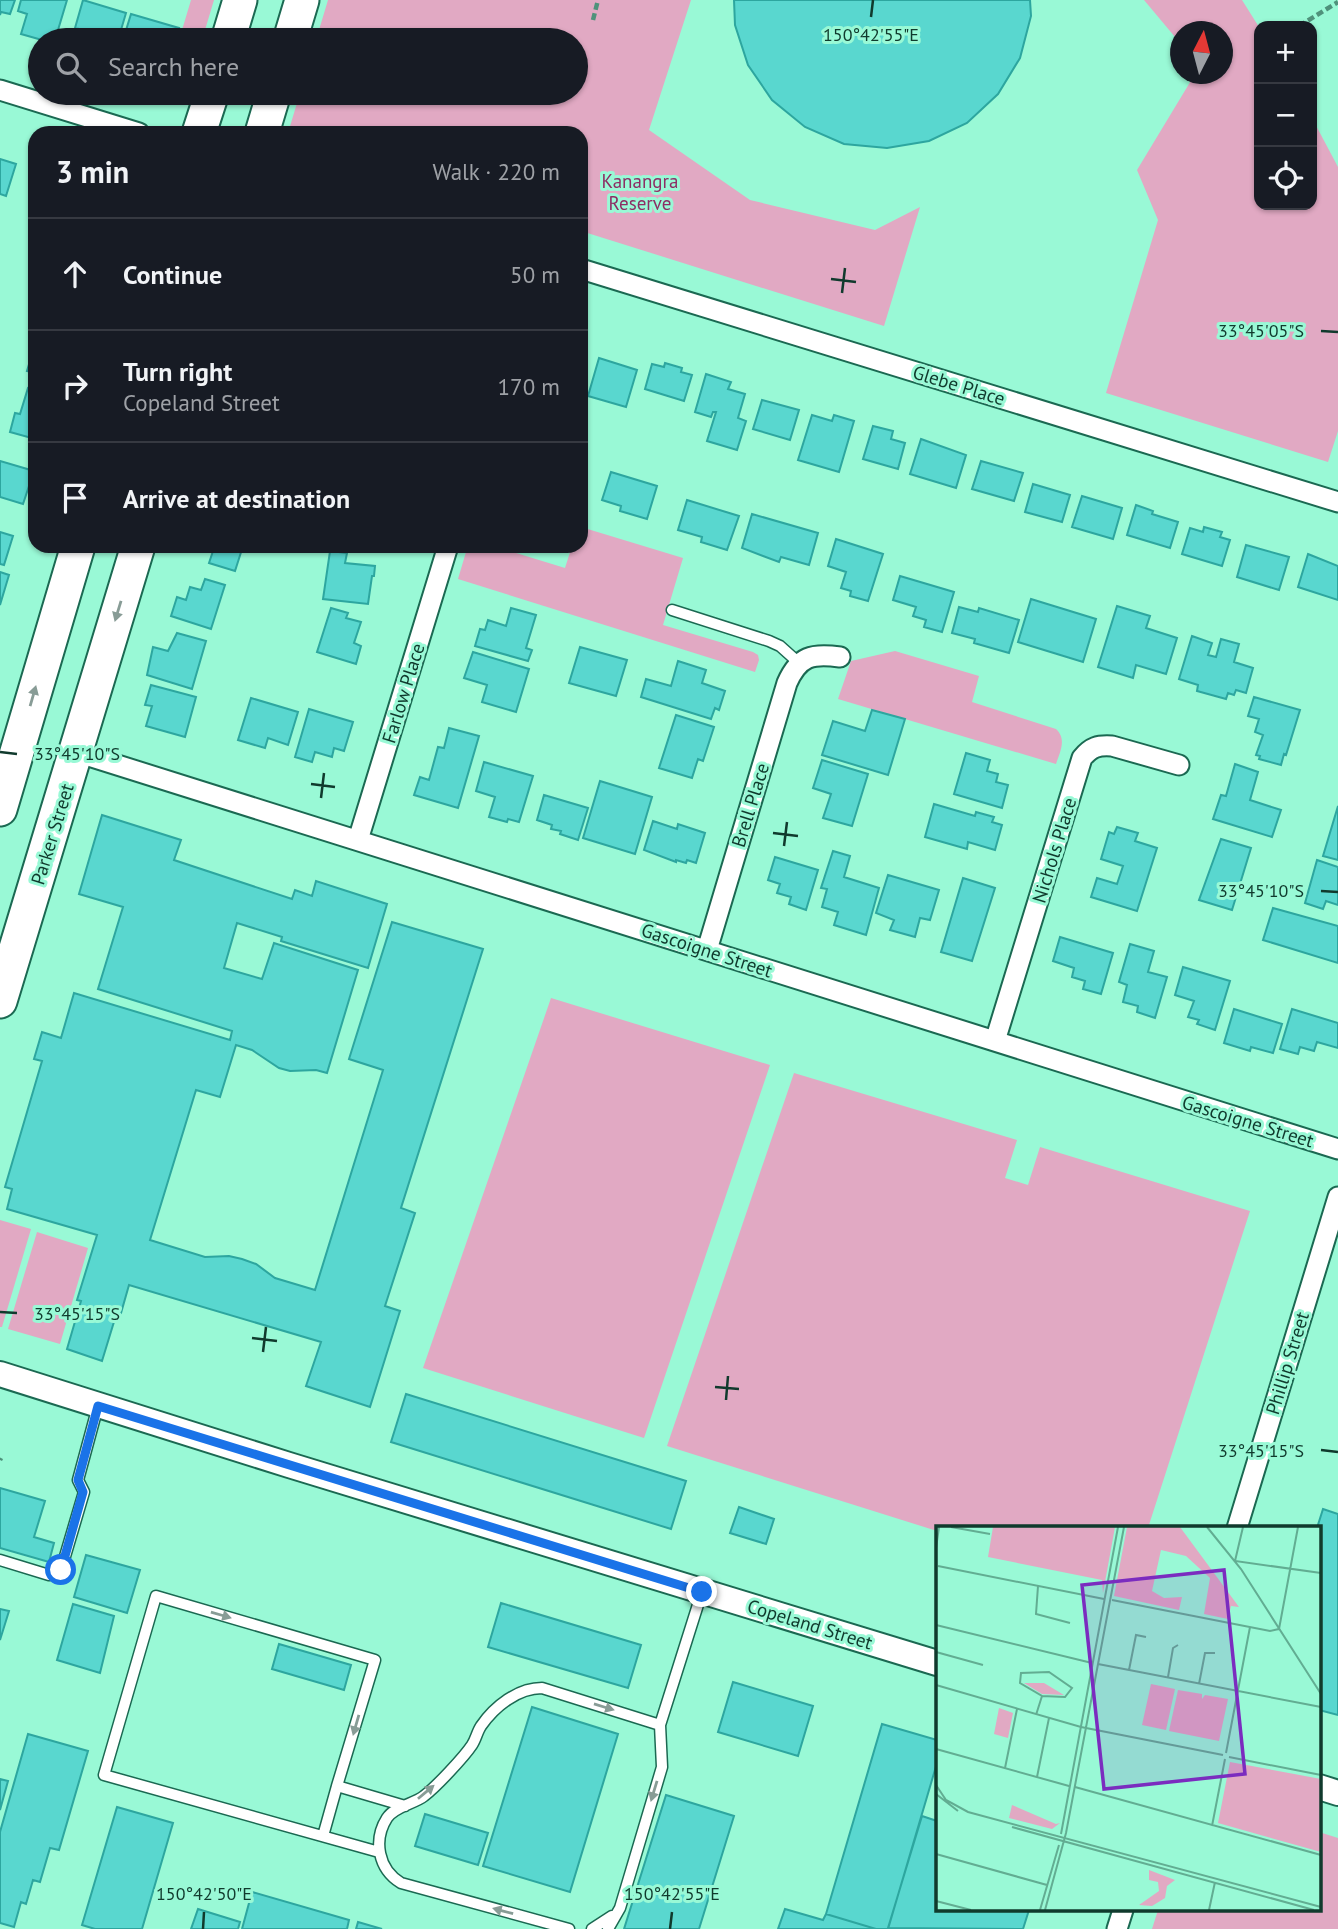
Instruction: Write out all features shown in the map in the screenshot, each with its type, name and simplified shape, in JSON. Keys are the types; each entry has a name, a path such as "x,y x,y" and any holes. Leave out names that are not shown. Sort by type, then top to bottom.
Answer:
{"highway":[{"path":"232,28 240,0"},
{"path":"294,28 302,0"},
{"path":"201,126 208,105"},
{"path":"264,126 270,105"},
{"path":"0,809 10,737 76,553"},
{"name":"Parker Street","path":"0,1001 136,553"}],"street":[{"path":"0,90 28,99"},
{"path":"48,105 116,126"},
{"name":"Glebe Place","path":"588,271 1338,502"},
{"name":"Farlow Place","path":"358,840 446,553"},
{"path":"799,663 822,655 840,657"},
{"name":"Brell Place","path":"706,950 787,683 799,663"},
{"name":"Nichols Place","path":"995,1041 1082,758 1090,749 1101,745 1179,765"},
{"name":"Gascoigne Street","path":"76,752 1338,1149"},
{"name":"Phillip Street","path":"1238,1526 1338,1197"},
{"name":"Copeland Street","path":"0,1374 936,1663"},
{"path":"1320,1787 1338,1793"},
{"path":"1117,1929 1122,1912"}],"lane":[{"path":"672,610 769,641 780,646 799,663"},
{"path":"0,1560 49,1574 61,1570 83,1492 78,1480 98,1406"},
{"path":"608,1929 620,1908 662,1767 660,1725 702,1592"},
{"path":"323,1836 375,1660 156,1596 104,1774 379,1852"},
{"path":"569,1929 401,1883 389,1873 381,1861 379,1844 386,1820 390,1814 424,1797 471,1746 480,1727 489,1717 523,1690 542,1688 660,1725"},
{"path":"338,1786 405,1806"},
{"path":"592,1929 605,1922 620,1908"}],"path":[{"path":"593,20 598,0"},
{"path":"1308,21 1338,2"}],"green space":[{"path":"191,0 214,0 206,28 183,28"},
{"name":"Kanangra Reserve","path":"328,0 691,0 649,130 750,200 875,230 920,207 884,326 588,233 588,126 290,126 296,105 588,105 588,28 320,28"},
{"path":"1144,0 1242,0 1255,21 1254,210 1317,210 1317,127 1338,167 1338,431 1328,462 1106,393 1158,220 1137,170 1189,84 1233,84 1233,21 1170,21 1170,31"},
{"path":"588,529 683,558 663,625 753,652 758,655 759,660 755,672 458,579 466,553 516,553 565,568 570,553 588,553"},
{"path":"895,651 979,676 972,702 1056,729 1062,741 1056,764 838,699 851,661"},
{"path":"551,998 770,1065 644,1438 423,1368"},
{"path":"794,1073 1017,1140 1005,1178 1028,1185 1040,1147 1250,1211 1149,1526 936,1526 936,1531 667,1446"},
{"path":"0,1220 31,1229 2,1327 0,1327"},
{"path":"37,1232 88,1248 60,1344 8,1329"},
{"path":"1320,1832 1338,1838 1338,1929 1152,1929 1157,1912 1320,1912"}],"building":[{"path":"0,0 15,0 10,14 1,12 0,15"},
{"path":"21,0 67,0 59,28 28,28 28,36 21,34 27,14 18,11"},
{"path":"83,0 126,13 122,28 75,28"},
{"path":"734,0 1030,0 1031,16 1020,58 998,94 967,123 929,141 887,148 844,144 805,127 772,100 748,65 735,25"},
{"path":"131,14 179,28 127,28"},
{"path":"0,159 16,164 6,196 0,194"},
{"path":"599,358 637,370 626,407 588,396"},
{"path":"665,363 682,368 681,372 692,375 684,401 645,389 652,364 664,367"},
{"path":"706,374 731,382 728,389 745,394 738,418 746,421 737,450 707,441 716,412 713,412 711,417 695,412"},
{"path":"28,388 28,437 10,432 15,413 20,414"},
{"path":"762,400 799,410 790,440 753,429"},
{"path":"812,415 832,421 834,415 854,421 839,472 798,460"},
{"path":"873,426 893,431 891,439 905,443 898,469 863,459"},
{"path":"921,439 966,455 956,488 910,474"},
{"path":"0,461 28,469 28,489 23,504 0,497"},
{"path":"981,461 1023,473 1014,501 972,489"},
{"path":"611,472 657,486 647,519 620,511 621,506 602,500"},
{"path":"1033,484 1070,495 1062,522 1025,512"},
{"path":"1082,496 1122,508 1113,539 1072,527"},
{"path":"687,500 739,516 727,550 701,542 702,537 678,530"},
{"path":"1136,505 1153,511 1152,514 1178,522 1170,548 1127,535"},
{"path":"752,514 818,533 809,565 781,557 779,562 742,548"},
{"path":"1204,527 1222,532 1220,537 1230,540 1222,566 1182,554 1190,528 1203,532"},
{"path":"0,532 13,536 4,565 0,564"},
{"path":"836,539 883,554 868,601 850,596 851,591 841,588 846,572 828,566"},
{"path":"1246,545 1289,557 1279,590 1237,577"},
{"path":"212,553 241,553 235,571 209,563"},
{"path":"330,553 347,553 345,563 375,566 368,604 323,599"},
{"path":"1308,554 1338,566 1338,600 1298,587"},
{"path":"0,572 9,575 0,605"},
{"path":"900,576 954,592 942,632 924,627 926,620 913,616 916,607 893,600"},
{"path":"205,579 225,585 211,629 171,616 177,597 186,600 190,587 201,590"},
{"path":"1031,599 1096,619 1083,662 1018,642"},
{"path":"1117,606 1150,616 1146,628 1177,638 1166,674 1136,665 1133,678 1098,667"},
{"path":"959,607 978,612 979,608 1019,620 1009,653 974,643 975,639 952,633"},
{"path":"331,608 348,613 346,618 361,622 354,643 361,646 356,664 317,652"},
{"path":"511,608 536,615 526,648 532,650 528,661 475,646 480,629 485,630 488,620 506,626"},
{"path":"177,633 206,641 192,689 147,675 153,647 168,651"},
{"path":"1192,636 1212,643 1208,655 1216,657 1221,639 1239,644 1234,662 1253,668 1246,693 1236,690 1234,695 1228,693 1226,699 1197,691 1198,685 1179,679"},
{"path":"580,647 627,660 616,696 569,683"},
{"path":"473,652 529,669 516,712 482,702 487,685 464,678"},
{"path":"678,661 706,670 702,683 725,691 719,710 715,708 711,719 641,697 646,679 671,686"},
{"path":"151,685 196,697 185,737 146,726 152,706 145,705"},
{"path":"1254,697 1300,710 1281,765 1259,759 1260,756 1256,755 1263,735 1255,732 1259,719 1248,716"},
{"path":"251,698 298,712 288,745 268,738 265,748 238,740"},
{"path":"309,709 353,722 344,751 334,748 332,757 315,752 312,762 295,757"},
{"path":"872,710 905,719 888,775 822,755 833,721 865,731"},
{"path":"676,715 714,727 703,761 698,759 692,778 659,768"},
{"path":"449,728 479,736 458,808 414,795 420,777 429,780 438,747 444,748"},
{"path":"966,753 990,760 987,771 998,774 996,782 1008,785 1002,808 954,794"},
{"path":"822,760 868,774 852,826 823,818 831,794 813,788"},
{"path":"484,762 533,776 519,822 489,817 495,797 476,791"},
{"path":"1235,764 1258,772 1250,800 1281,810 1272,837 1213,819 1221,795 1226,796"},
{"path":"600,781 652,797 635,854 583,838"},
{"path":"544,795 588,808 578,840 560,834 561,831 551,829 552,825 537,820"},
{"path":"934,804 975,816 976,812 994,817 992,822 1002,825 995,850 968,842 967,849 925,837"},
{"path":"1338,806 1338,860 1323,856"},
{"path":"102,815 181,840 174,860 292,899 295,890 312,896 316,881 387,904 368,968 281,941 282,937 237,923 224,968 262,979 274,943 358,970 327,1073 279,1068 252,1050 236,1045 220,1097 196,1090 150,1240 205,1257 229,1256 242,1259 256,1264 275,1278 315,1290 383,1070 349,1059 392,922 483,949 401,1208 415,1213 385,1306 400,1311 370,1407 306,1386 321,1342 129,1285 121,1313 117,1312 102,1361 67,1349 81,1301 77,1300 97,1235 7,1209 12,1189 5,1187 42,1061 34,1059 42,1032 61,1038 74,993 230,1040 232,1031 98,989 123,907 79,894"},
{"path":"653,821 677,829 678,824 705,833 696,863 687,860 686,863 676,862 644,850"},
{"path":"1117,827 1138,833 1135,841 1157,848 1137,911 1091,897 1097,878 1117,884 1123,866 1101,859 1109,832 1114,834"},
{"path":"1221,839 1251,848 1232,910 1199,900"},
{"path":"833,851 850,856 844,877 879,888 866,935 834,925 838,912 822,907 827,889 821,888"},
{"path":"775,857 818,870 806,910 789,904 791,897 777,893 780,884 768,880"},
{"path":"1317,860 1338,867 1338,905 1326,901 1323,909 1305,903"},
{"path":"888,875 939,890 930,920 920,918 915,937 890,930 894,920 876,913"},
{"path":"963,878 995,888 972,961 941,952"},
{"path":"1273,908 1338,926 1338,963 1263,940"},
{"path":"1060,937 1113,953 1101,994 1083,989 1085,981 1072,977 1074,968 1053,961"},
{"path":"1130,944 1154,951 1148,972 1167,977 1155,1018 1137,1012 1138,1006 1123,1002 1127,985 1119,982"},
{"path":"1183,967 1230,981 1215,1030 1197,1024 1199,1020 1188,1017 1194,1001 1175,995"},
{"path":"1234,1009 1282,1024 1273,1053 1251,1047 1250,1051 1224,1043"},
{"path":"1292,1009 1338,1023 1338,1048 1317,1042 1314,1051 1300,1047 1298,1054 1280,1049"},
{"path":"406,1394 686,1481 671,1529 391,1442"},
{"path":"0,1488 45,1501 34,1537 54,1543 49,1562 0,1548"},
{"path":"739,1507 774,1519 766,1544 730,1533"},
{"path":"1323,1509 1338,1514 1338,1715 1320,1710 1320,1526 1318,1526"},
{"path":"86,1555 140,1570 127,1613 74,1597"},
{"path":"501,1603 641,1645 628,1688 488,1647"},
{"path":"73,1604 114,1616 100,1673 57,1660"},
{"path":"0,1609 9,1611 0,1640"},
{"path":"279,1644 351,1665 344,1690 272,1669"},
{"path":"733,1682 813,1706 798,1756 718,1732"},
{"path":"532,1707 618,1734 570,1892 483,1866"},
{"path":"882,1724 936,1740 936,1766 888,1929 876,1929 826,1914"},
{"path":"28,1734 88,1751 59,1850 50,1848 40,1882 33,1880 26,1904 21,1902 14,1927 0,1923 0,1832"},
{"path":"0,1779 8,1781 0,1810"},
{"path":"666,1795 734,1816 699,1929 624,1929"},
{"path":"117,1807 173,1823 142,1929 95,1929 82,1925"},
{"path":"425,1814 488,1833 478,1865 415,1846"},
{"path":"922,1816 936,1821 936,1912 1028,1912 1023,1929 888,1928"},
{"path":"252,1892 349,1920 347,1929 242,1929"},
{"path":"198,1909 240,1922 238,1929 191,1929"},
{"path":"785,1909 823,1920 826,1914 876,1929 778,1929"},
{"path":"358,1922 382,1929 356,1929"}],"route":[{"path":"61,1570 83,1492 78,1480 98,1406 702,1592"}]}
